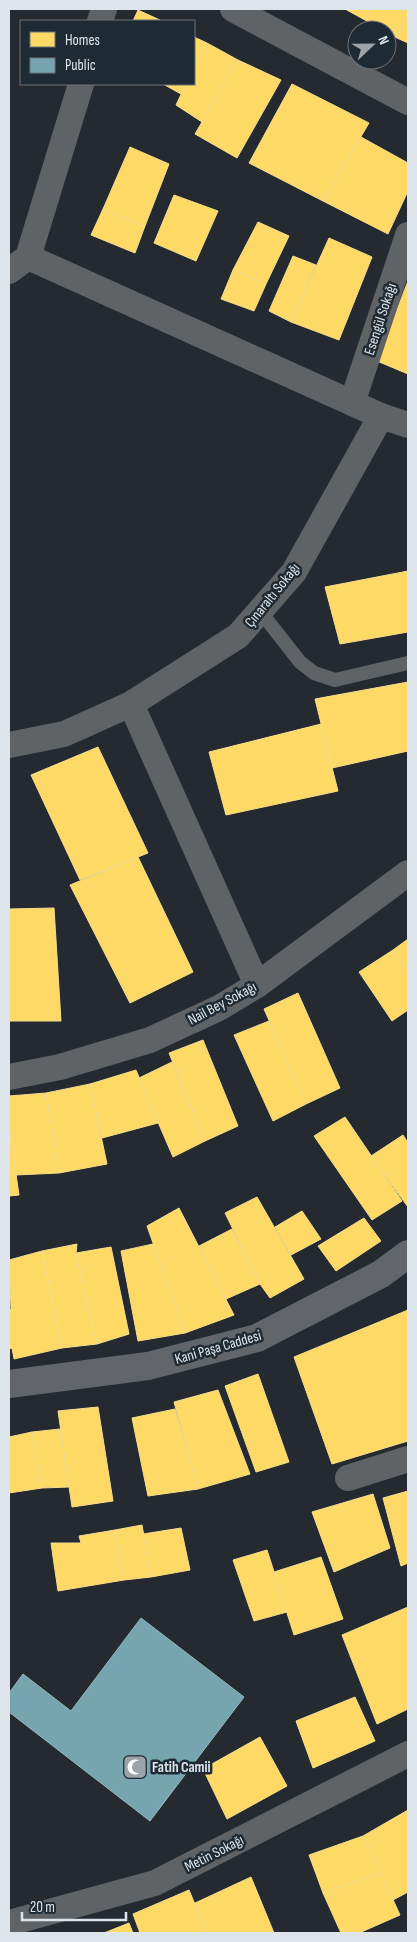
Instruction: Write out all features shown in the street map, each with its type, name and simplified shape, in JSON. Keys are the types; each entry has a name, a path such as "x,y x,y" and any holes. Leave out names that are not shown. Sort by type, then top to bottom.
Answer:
{"street":[{"path":"233,9 408,102"},
{"path":"81,85 18,264 380,416 408,426"},
{"name":"Esengül Sokağı","path":"352,403 408,235"},
{"name":"Çınaraltı Sokağı","path":"9,745 64,734 131,704 238,636 294,572 380,416"},
{"path":"131,704 257,985"},
{"name":"Nail Bey Sokağı","path":"9,1077 60,1067 150,1040 219,1008 257,985 408,872"},
{"name":"Kani Paşa Caddesi","path":"9,1384 148,1366 257,1338 381,1274 408,1254"},
{"path":"348,1478 408,1459"},
{"name":"Metin Sokağı","path":"9,1923 154,1883 408,1754"}],"lane":[{"path":"260,611 300,662 314,673 335,680 408,663"}],"building: Homes":[{"path":"345,9 371,9 365,20"},
{"path":"371,9 408,9 408,14 397,38 397,20 365,20"},
{"path":"138,10 160,20 133,20"},
{"path":"408,14 408,43 397,38"},
{"path":"195,37 207,43 195,67"},
{"path":"207,43 238,60 202,122 176,105 186,85 195,85 195,67"},
{"path":"238,60 281,80 237,158 195,134"},
{"path":"292,84 369,123 323,201 249,163"},
{"path":"165,85 186,85 181,94"},
{"path":"361,137 408,163 408,191 388,234 323,201"},
{"path":"130,147 169,164 145,226 103,209"},
{"path":"174,195 218,211 196,261 154,243"},
{"path":"103,209 145,226 135,253 91,235"},
{"path":"258,222 289,236 266,284 233,270"},
{"path":"329,238 372,257 339,340 291,322"},
{"path":"293,256 316,265 291,322 269,311"},
{"path":"233,270 266,284 254,311 221,299"},
{"path":"408,281 408,374 377,361"},
{"path":"408,571 408,632 340,644 325,587"},
{"path":"408,682 408,751 332,768 315,699"},
{"path":"321,724 338,791 226,815 209,752"},
{"path":"98,747 148,853 80,880 31,775"},
{"path":"138,857 193,972 130,1003 70,885"},
{"path":"54,908 61,1021 9,1021 9,909"},
{"path":"408,939 408,973 393,950"},
{"path":"393,950 408,973 408,1010 392,1021 359,972"},
{"path":"298,993 340,1088 306,1104 264,1009"},
{"path":"269,1021 306,1104 273,1121 234,1035"},
{"path":"203,1040 238,1126 205,1141 169,1053"},
{"path":"172,1062 205,1141 173,1157 139,1078"},
{"path":"136,1070 158,1123 102,1138 90,1084"},
{"path":"90,1084 107,1164 59,1173 46,1093"},
{"path":"46,1093 59,1173 16,1175 9,1126 9,1096"},
{"path":"345,1117 402,1201 372,1220 314,1136"},
{"path":"9,1126 19,1195 9,1196"},
{"path":"403,1135 408,1143 408,1207 371,1156"},
{"path":"257,1197 304,1279 270,1298 260,1284 225,1213"},
{"path":"179,1208 234,1315 185,1333 147,1226"},
{"path":"302,1211 321,1239 291,1255 275,1227"},
{"path":"364,1218 381,1241 336,1271 318,1246"},
{"path":"232,1229 260,1284 226,1299 199,1246"},
{"path":"77,1244 76,1253 97,1344 62,1348 42,1251"},
{"path":"153,1244 185,1333 138,1341 121,1251"},
{"path":"111,1247 129,1334 97,1344 76,1253"},
{"path":"42,1251 62,1348 14,1359 12,1348 9,1349 9,1310 11,1309 9,1260"},
{"path":"408,1310 408,1441 332,1464 294,1357"},
{"path":"258,1374 289,1462 256,1472 225,1386"},
{"path":"218,1390 250,1474 198,1489 174,1402"},
{"path":"98,1407 113,1501 72,1507 58,1411"},
{"path":"175,1409 198,1489 148,1496 132,1418"},
{"path":"60,1429 69,1487 42,1488 32,1432"},
{"path":"32,1432 42,1488 9,1493 9,1437"},
{"path":"408,1491 408,1563 401,1566 383,1498"},
{"path":"373,1494 390,1548 334,1572 312,1512"},
{"path":"142,1525 151,1577 124,1580 115,1530"},
{"path":"181,1528 190,1570 151,1577 143,1534"},
{"path":"115,1530 124,1580 58,1591 51,1543 81,1543 79,1536"},
{"path":"267,1550 287,1612 254,1621 233,1560"},
{"path":"321,1557 343,1619 294,1635 274,1572"},
{"path":"408,1607 408,1709 377,1724 342,1635"},
{"path":"355,1697 375,1741 313,1768 296,1721"},
{"path":"260,1737 287,1786 227,1819 203,1769"},
{"path":"408,1810 408,1892 393,1900 363,1836"},
{"path":"363,1836 381,1873 323,1893 309,1855"},
{"path":"381,1873 400,1915 359,1933 341,1933 323,1893"},
{"path":"251,1877 274,1933 207,1933 195,1903"},
{"path":"189,1890 207,1933 140,1933 133,1914"},
{"path":"129,1923 133,1933 104,1933"}],"building: Public":[{"name":"Fatih Camii","path":"141,1618 244,1697 150,1821 9,1712 9,1693 23,1674 71,1711"}],"place":[{"name":"Fatih Camii","path":"135,1767"}]}
